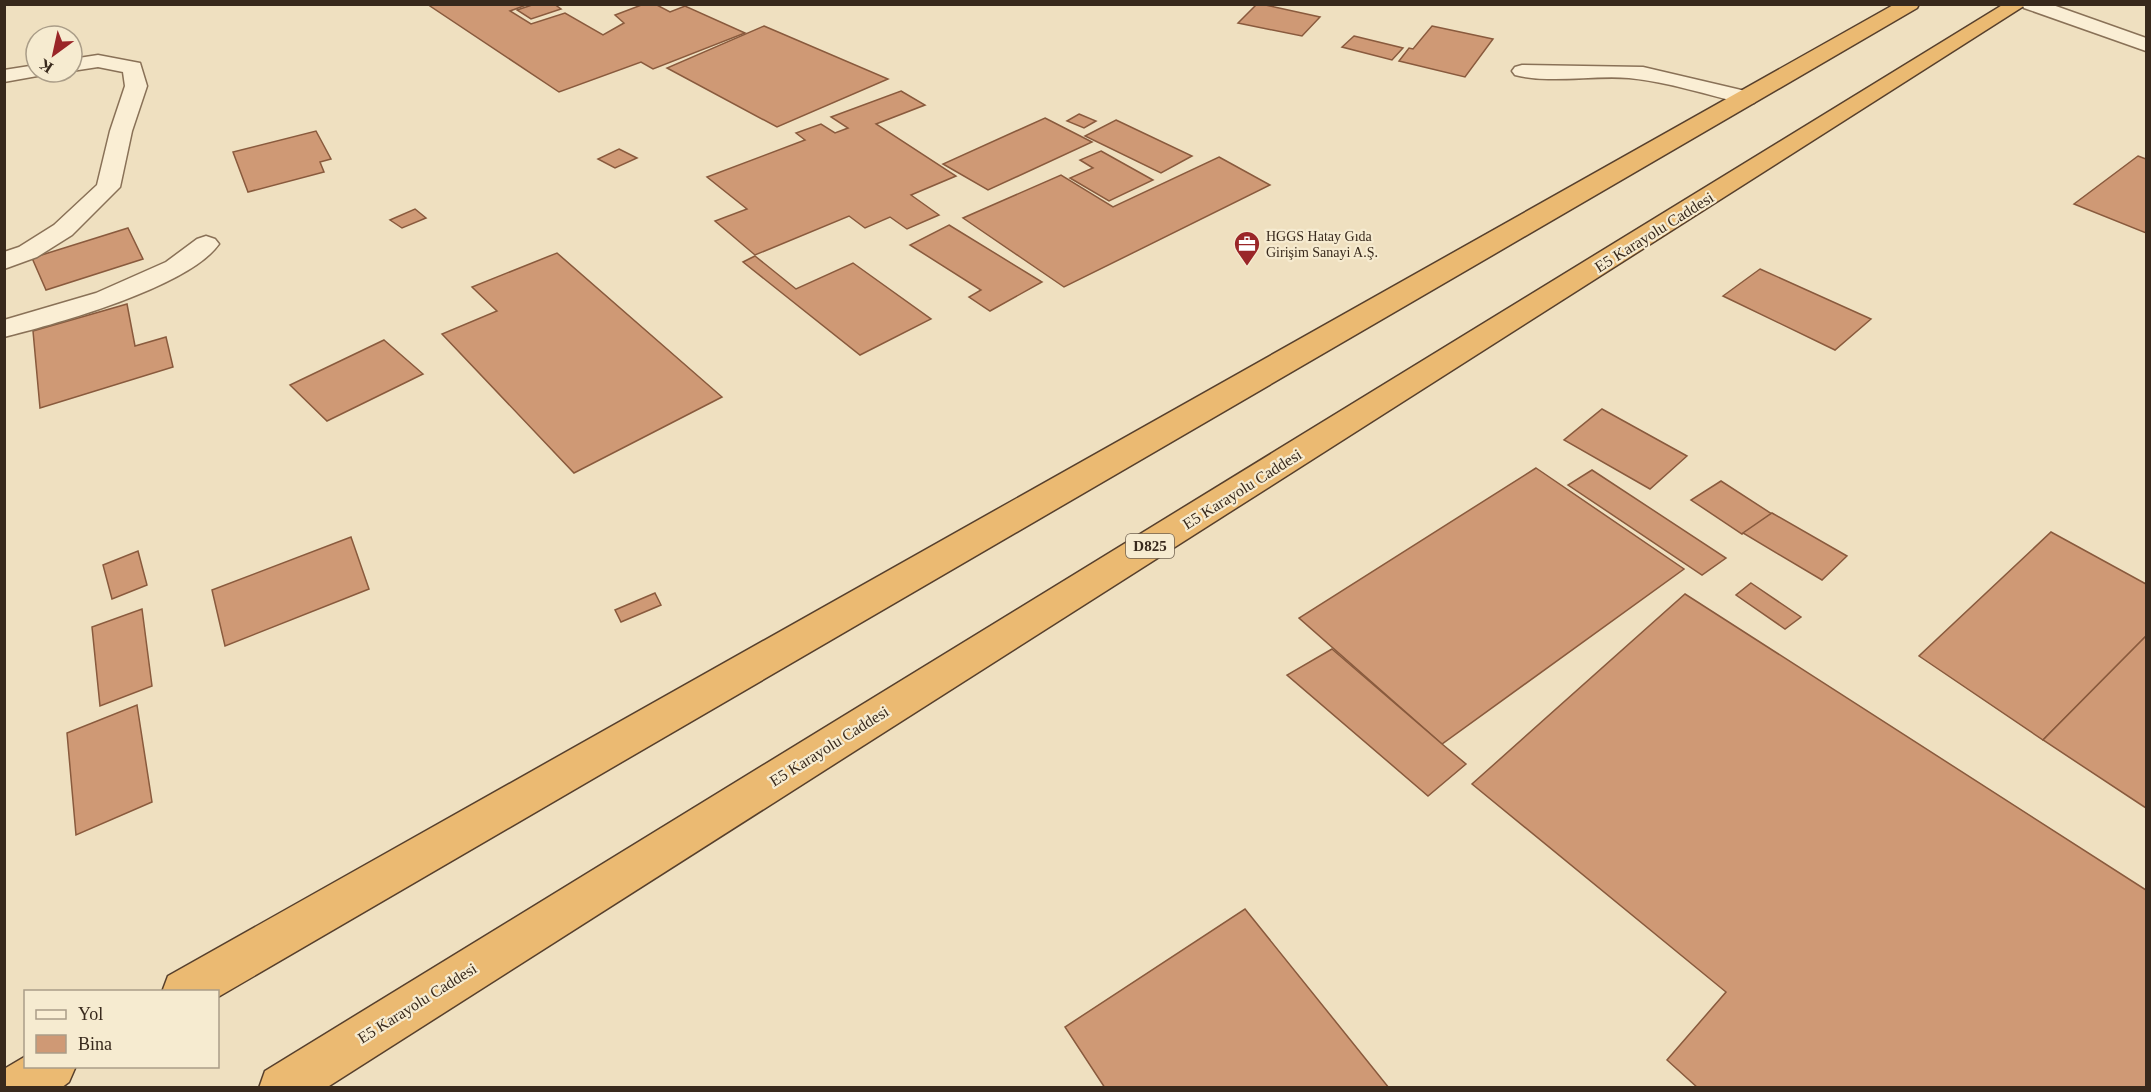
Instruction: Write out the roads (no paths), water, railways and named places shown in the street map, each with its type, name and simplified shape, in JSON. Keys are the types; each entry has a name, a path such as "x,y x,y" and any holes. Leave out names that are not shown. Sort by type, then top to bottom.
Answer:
{"highway":[{"path":"187,990 1910,4"},
{"name":"E5 Karayolu Caddesi","path":"282,1088 2018,4"},
{"path":"17,1088 50,1068"}],"street":[{"path":"2031,4 2146,45"},
{"path":"4,261 28,252 63,230 108,187 121,131 136,86 133,67 98,61 84,63"},
{"path":"1522,70 1629,72 1672,79 1746,98"},
{"path":"4,76 24,73"},
{"path":"4,330 105,299 175,267 206,244"}],"place":[{"name":"HGGS Hatay Gıda Girişim Sanayi A.Ş.","path":"1247,267"}]}
